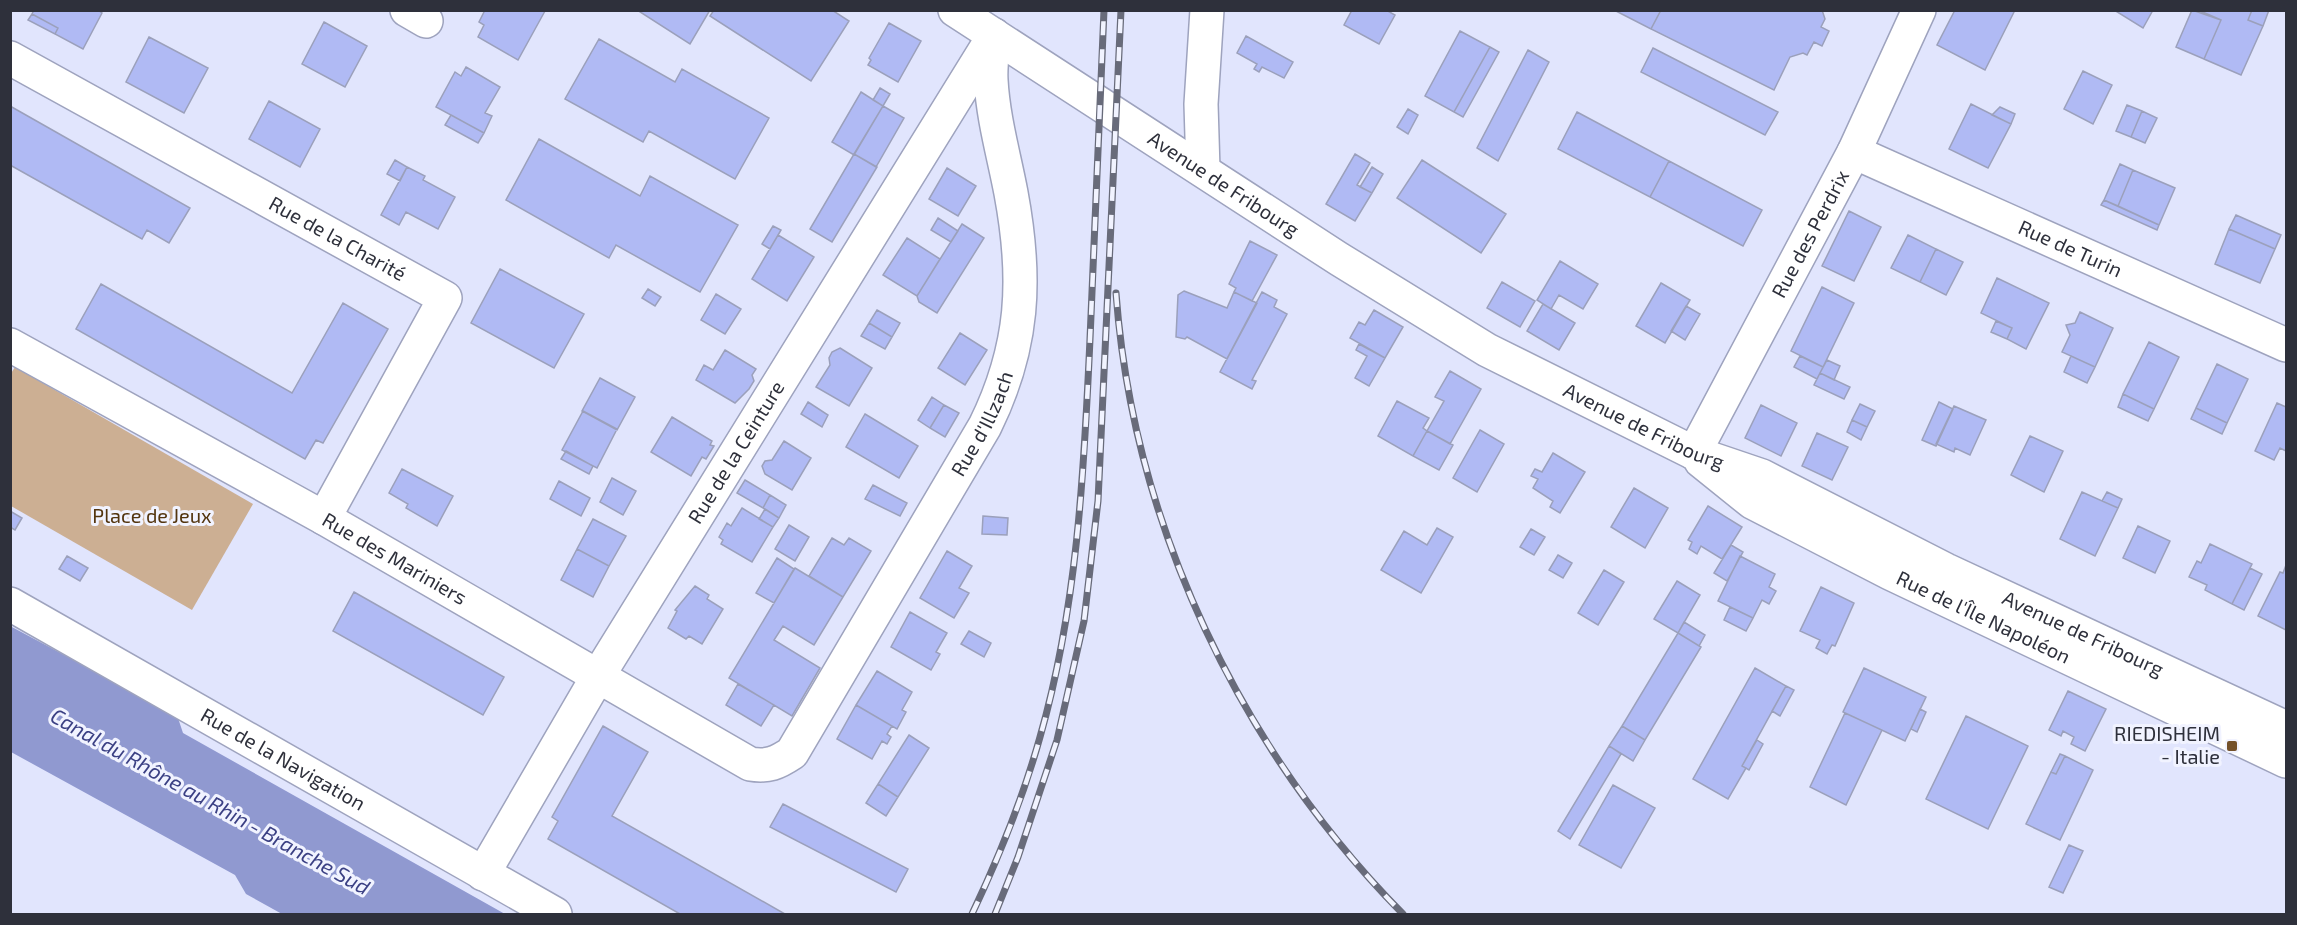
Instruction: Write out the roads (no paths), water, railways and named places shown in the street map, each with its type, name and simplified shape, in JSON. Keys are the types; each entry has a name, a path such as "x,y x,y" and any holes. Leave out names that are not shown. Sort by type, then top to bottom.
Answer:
{"street":[{"path":"955,10 994,34"},
{"path":"1203,170 1201,104 1207,10"},
{"name":"Rue des Perdrix","path":"1694,453 1854,152 1919,10"},
{"name":"Avenue de Fribourg","path":"994,34 1339,260 1487,350 1694,453 1762,476 1946,570 2286,728"},
{"name":"Rue de la Ceinture","path":"483,874 598,676 994,34"},
{"name":"Rue d'Illzach","path":"778,763 792,753 804,733 985,426 1009,373 1020,316 1020,272 1012,197 991,83 994,34"},
{"name":"Rue de la Charité","path":"10,58 445,298 324,518"},
{"name":"Rue de Turin","path":"1854,152 2286,345"},
{"name":"Rue des Mariniers","path":"10,345 324,518 750,764 765,766 778,763"},
{"name":"Rue de l'Île Napoléon","path":"1694,453 1721,480 1752,502 1890,573 2286,761"},
{"name":"Rue de la Navigation","path":"10,604 555,915"}],"water":[{"name":"Canal du Rhône au Rhin - Branche Sud","path":"10,626 177,715 183,733 505,914 282,914 246,894 235,875 11,752"}],"railway":[{"path":"972,914 992,871 1026,782 1053,688 1063,639 1077,540 1085,440 1104,10"},
{"path":"995,914 1018,857 1057,740 1084,621 1098,501 1121,10"},
{"path":"1116,293 1127,380 1145,465 1172,548 1205,629 1245,707 1292,780 1345,850 1403,914"}],"place":[{"name":"RIEDISHEIM - Italie","path":"2232,746"}],"park label":[{"name":"Place de Jeux","path":"152,516"}]}
